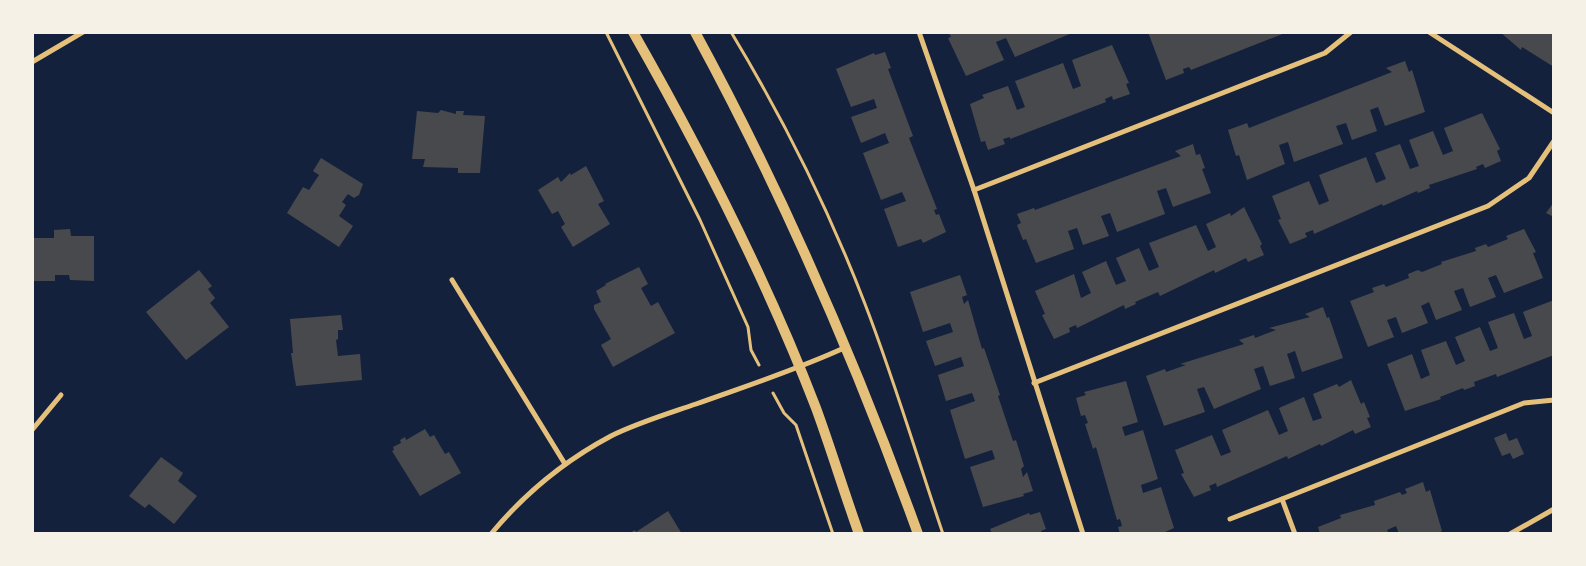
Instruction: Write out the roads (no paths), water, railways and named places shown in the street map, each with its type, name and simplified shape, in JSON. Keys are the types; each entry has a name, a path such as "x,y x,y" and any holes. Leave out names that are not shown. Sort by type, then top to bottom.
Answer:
{"main road":[{"path":"633,32 672,100 732,216 816,409 859,534"},
{"path":"695,32 772,184 844,348 894,468 918,534"}],"street":[{"path":"32,62 83,32"},
{"path":"919,32 974,190 1083,534"},
{"path":"974,190 1325,53 1351,32"},
{"path":"1429,32 1554,113"},
{"path":"1034,382 1488,206 1529,178 1554,141"},
{"path":"452,280 565,464"},
{"path":"491,534 535,486 565,464 612,436 654,419 799,368 844,348"},
{"path":"32,430 61,395"},
{"path":"1230,519 1524,403 1554,400"},
{"path":"1282,499 1295,534"},
{"path":"1510,534 1554,509"},
{"path":"1520,528 1523,534"}]}
